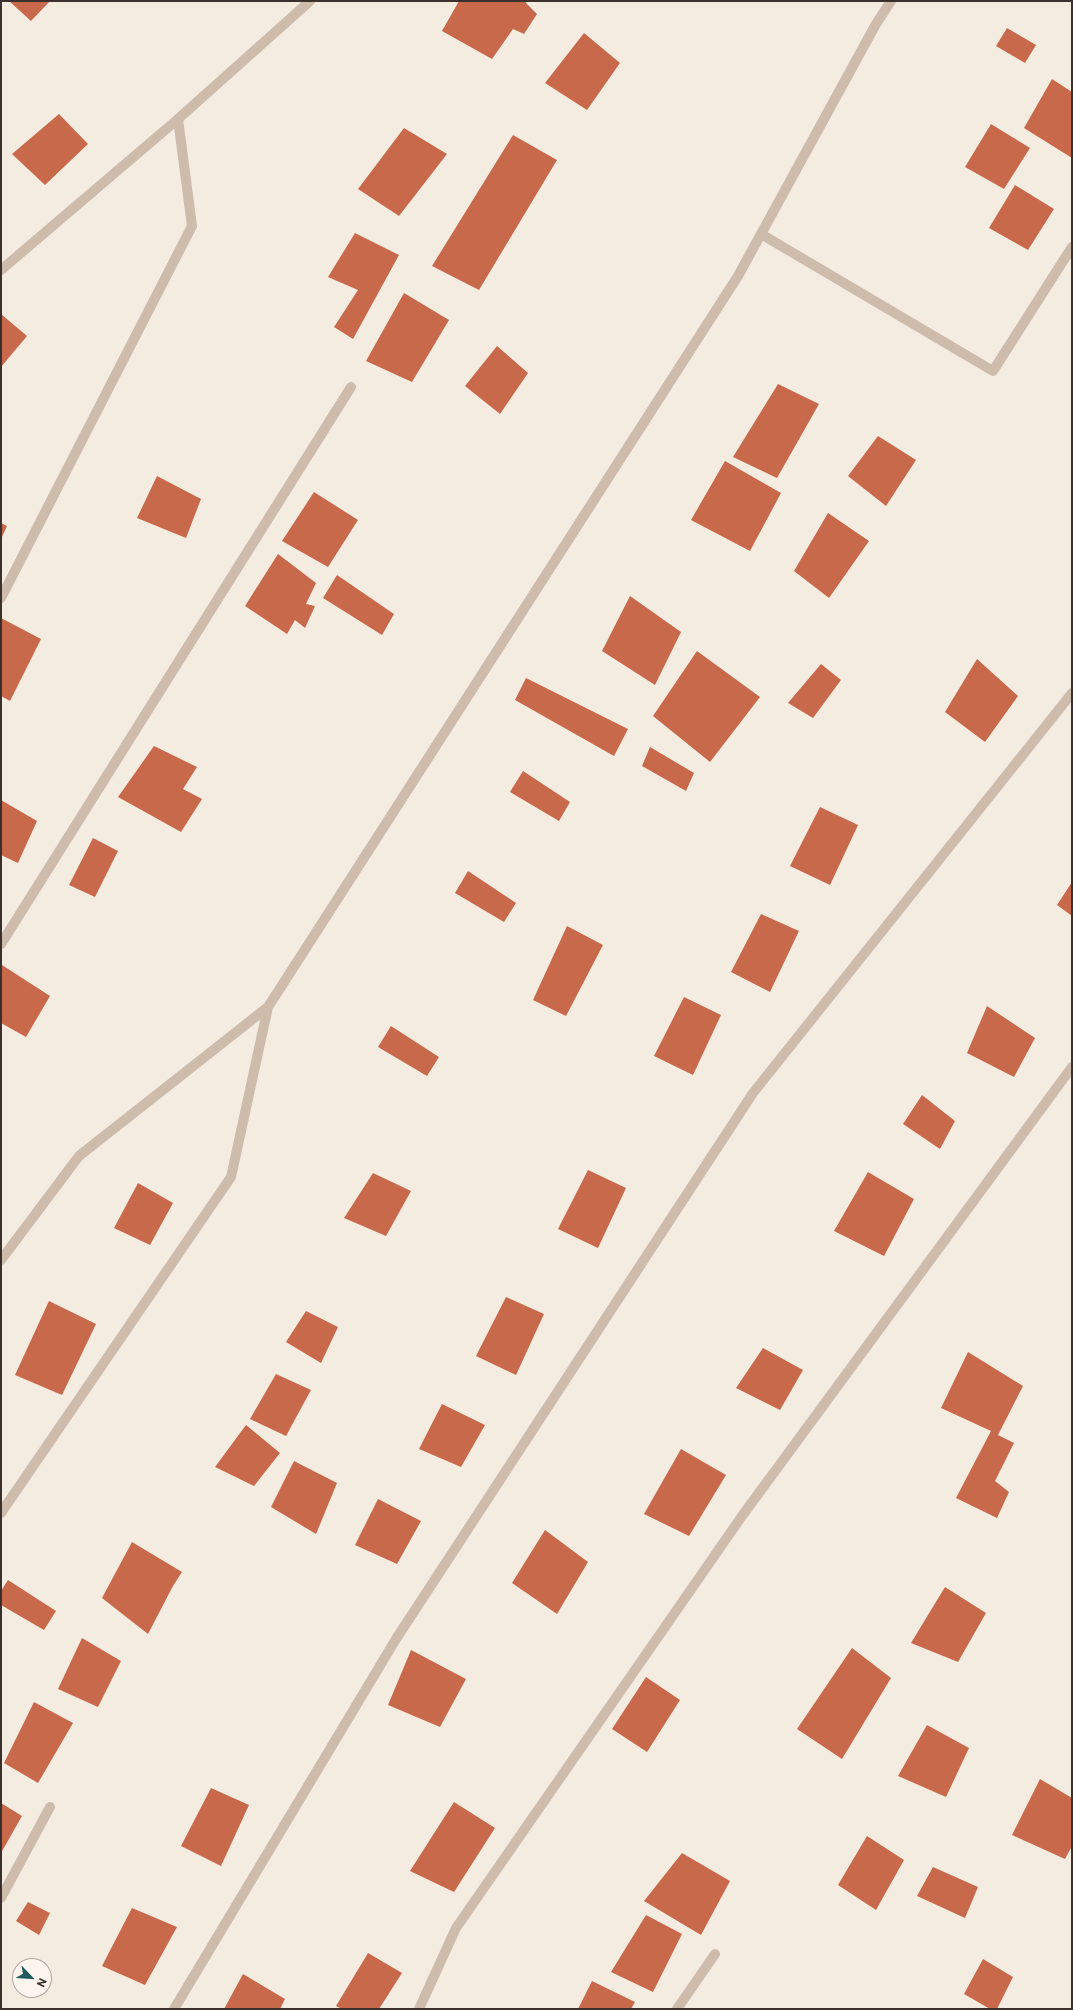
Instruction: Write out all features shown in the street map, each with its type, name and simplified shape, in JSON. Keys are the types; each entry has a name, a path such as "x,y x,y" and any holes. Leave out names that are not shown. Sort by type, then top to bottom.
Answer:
{"street":[{"path":"1,270 178,119 310,1"},
{"path":"1,1260 79,1156 268,1007 738,276 876,24 891,1"},
{"path":"1,598 192,226 178,119"},
{"path":"761,234 993,371 1072,247"},
{"path":"1,944 351,387"},
{"path":"174,2009 396,1639 753,1093 1072,693"},
{"path":"1,1513 231,1177 268,1007"},
{"path":"419,2009 456,1928 742,1516 1072,1067"},
{"path":"1,1898 50,1807"},
{"path":"676,2009 715,1954"}],"building":[{"path":"9,1 50,1 31,21"},
{"path":"459,1 526,1 526,3 537,14 524,34 513,29 492,59 442,31"},
{"path":"1007,28 1036,45 1025,63 996,46"},
{"path":"584,33 620,63 587,110 545,83"},
{"path":"1052,79 1072,92 1072,158 1024,128"},
{"path":"59,114 88,144 45,185 12,154"},
{"path":"991,124 1030,148 1004,189 965,167"},
{"path":"404,128 447,154 399,216 358,189"},
{"path":"513,135 557,160 479,290 432,266"},
{"path":"1015,185 1054,209 1028,250 989,228"},
{"path":"355,233 399,255 353,339 334,327 358,290 328,277"},
{"path":"404,293 449,320 412,382 366,361"},
{"path":"1,314 27,336 1,367"},
{"path":"497,346 528,373 500,414 465,386"},
{"path":"778,384 819,404 777,478 733,457"},
{"path":"878,436 916,460 886,506 848,476"},
{"path":"725,461 781,493 750,551 691,520"},
{"path":"157,476 201,499 186,538 137,518"},
{"path":"314,492 358,520 328,567 282,541"},
{"path":"828,513 869,541 829,598 794,571"},
{"path":"1,523 7,526 1,539"},
{"path":"278,554 316,583 306,604 315,606 305,628 295,620 287,634 245,606"},
{"path":"337,575 394,614 382,635 323,598"},
{"path":"630,596 681,632 655,685 602,651"},
{"path":"1,618 41,639 10,701 1,696"},
{"path":"697,651 760,697 710,762 653,716"},
{"path":"977,659 1018,696 985,742 945,712"},
{"path":"821,664 841,680 813,718 788,703"},
{"path":"526,678 628,729 614,756 515,700"},
{"path":"154,746 197,767 183,789 202,799 181,832 118,797"},
{"path":"650,747 694,773 686,791 642,766"},
{"path":"523,771 570,802 559,821 510,792"},
{"path":"1,800 37,821 18,863 1,855"},
{"path":"820,807 858,825 830,885 790,866"},
{"path":"93,838 118,851 95,897 69,885"},
{"path":"468,871 516,903 504,922 455,893"},
{"path":"1072,882 1072,916 1057,905"},
{"path":"761,914 799,931 770,992 731,972"},
{"path":"567,926 603,945 566,1016 533,1000"},
{"path":"2,965 50,996 26,1037 1,1023"},
{"path":"684,997 721,1015 693,1075 654,1056"},
{"path":"987,1006 1035,1038 1014,1077 967,1053"},
{"path":"391,1026 439,1057 427,1076 378,1047"},
{"path":"922,1095 955,1121 940,1149 903,1124"},
{"path":"588,1170 626,1188 598,1248 558,1229"},
{"path":"868,1172 914,1199 884,1256 834,1231"},
{"path":"373,1173 411,1191 386,1236 344,1218"},
{"path":"138,1183 173,1203 150,1245 114,1228"},
{"path":"506,1297 544,1314 516,1375 476,1356"},
{"path":"49,1301 96,1324 62,1395 15,1375"},
{"path":"306,1311 338,1327 321,1363 286,1342"},
{"path":"763,1348 803,1370 780,1410 736,1388"},
{"path":"968,1352 1023,1386 998,1435 1014,1443 995,1481 1009,1492 997,1518 956,1498 991,1431 941,1408"},
{"path":"276,1374 311,1390 286,1436 250,1419"},
{"path":"442,1404 485,1425 461,1467 419,1449"},
{"path":"246,1425 280,1453 254,1486 215,1467"},
{"path":"681,1449 726,1475 689,1536 644,1514"},
{"path":"294,1461 337,1483 316,1534 271,1507"},
{"path":"378,1499 421,1521 397,1564 355,1545"},
{"path":"545,1530 588,1562 557,1614 512,1583"},
{"path":"132,1542 182,1572 148,1634 102,1598"},
{"path":"8,1580 56,1611 44,1630 1,1605 1,1591"},
{"path":"945,1587 986,1613 958,1662 911,1643"},
{"path":"82,1638 121,1661 98,1707 58,1689"},
{"path":"852,1648 891,1678 842,1759 797,1729"},
{"path":"411,1650 466,1679 440,1727 388,1705"},
{"path":"646,1677 680,1700 647,1752 612,1729"},
{"path":"34,1702 73,1723 38,1783 4,1763"},
{"path":"927,1725 969,1748 946,1797 898,1776"},
{"path":"1040,1779 1072,1798 1072,1846 1065,1859 1012,1835"},
{"path":"211,1788 249,1805 221,1866 181,1846"},
{"path":"454,1802 495,1828 454,1892 410,1871"},
{"path":"1,1803 22,1816 1,1853"},
{"path":"867,1836 904,1860 876,1910 838,1885"},
{"path":"682,1853 730,1881 701,1935 644,1901"},
{"path":"933,1867 978,1887 965,1918 917,1896"},
{"path":"28,1902 50,1913 39,1935 16,1921"},
{"path":"132,1908 177,1927 145,1985 102,1966"},
{"path":"646,1915 682,1934 653,1992 611,1972"},
{"path":"368,1953 402,1973 379,2009 342,2009 336,2006"},
{"path":"983,1959 1013,1977 997,2009 990,2009 964,1994"},
{"path":"243,1974 285,1999 280,2009 224,2009"},
{"path":"592,1981 635,2002 631,2009 578,2009"}]}
